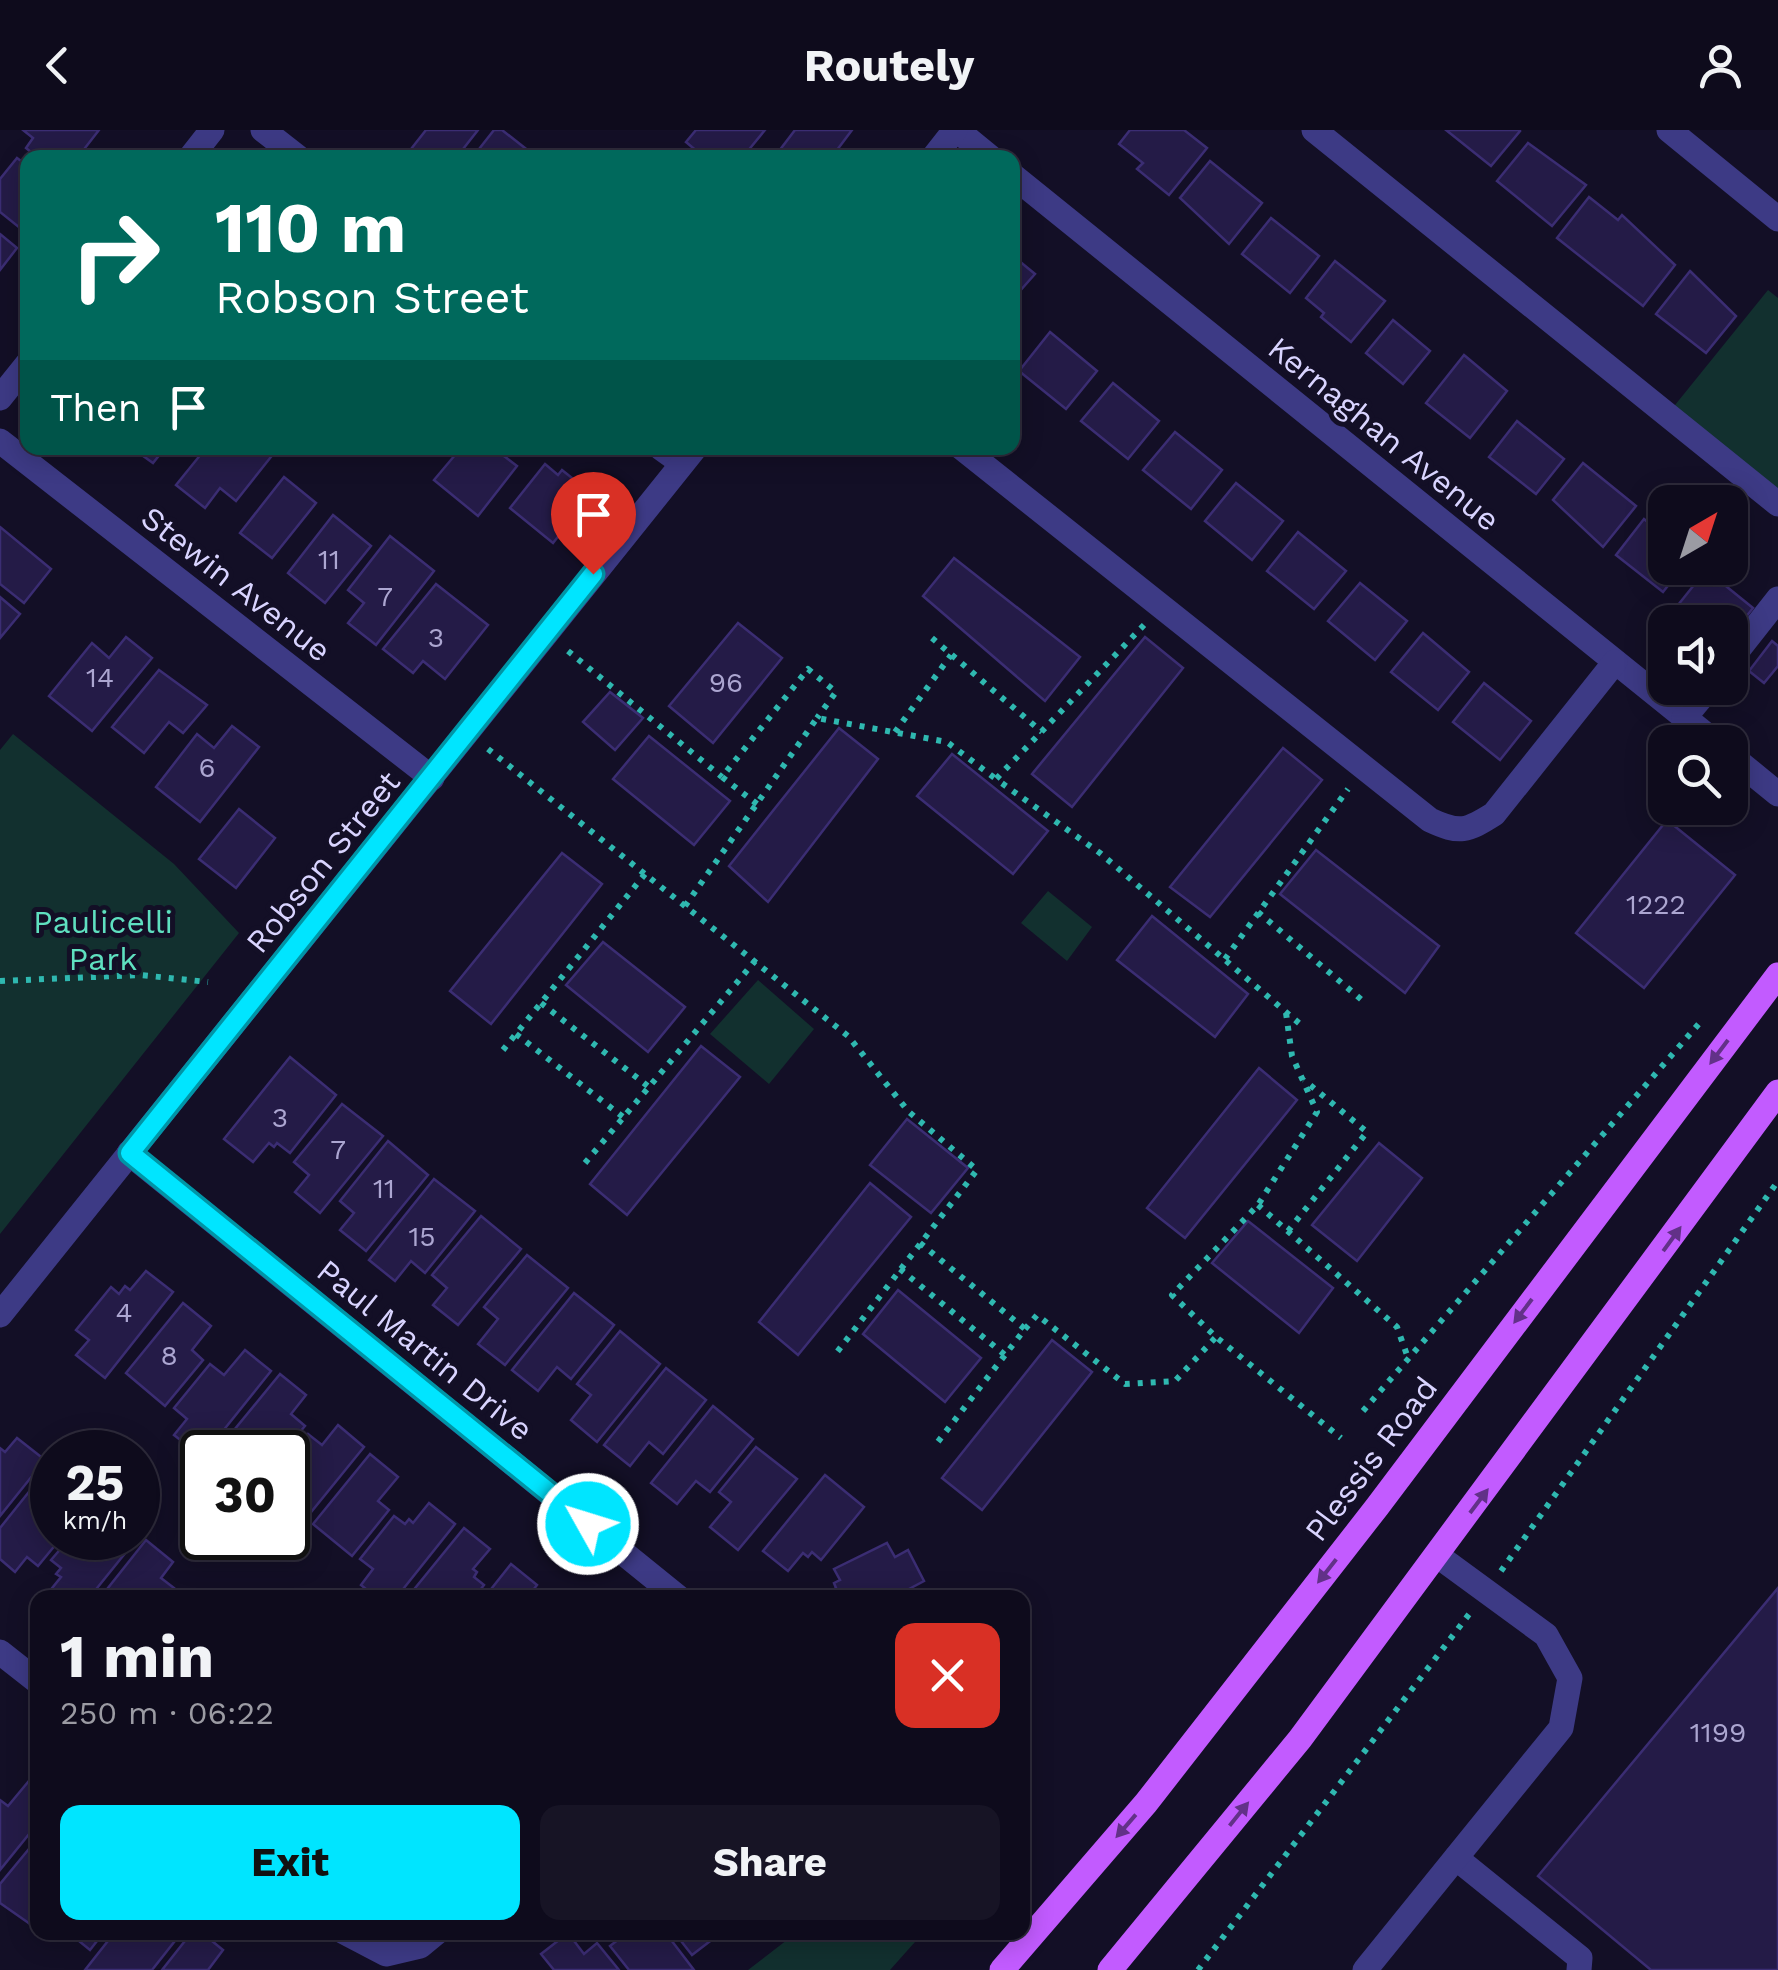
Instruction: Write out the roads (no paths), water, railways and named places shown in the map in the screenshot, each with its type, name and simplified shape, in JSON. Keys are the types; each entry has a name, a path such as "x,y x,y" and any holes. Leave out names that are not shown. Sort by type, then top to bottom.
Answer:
{"main road":[{"name":"Plessis Road","path":"1030,1938 1146,1804 1256,1663 1778,974"},
{"path":"1110,1970 1300,1739 1778,1092"},
{"name":"Plessis Road","path":"1002,1970 1028,1940"}],"street":[{"path":"196,150 212,130"},
{"path":"264,130 288,150"},
{"path":"940,150 956,130 981,150"},
{"path":"1314,130 1778,504"},
{"path":"1669,130 1778,219"},
{"name":"Kernaghan Avenue","path":"1020,180 1693,725"},
{"path":"0,398 20,373"},
{"name":"Stewin Avenue","path":"0,441 432,778"},
{"name":"Robson Street","path":"0,1315 546,634 678,455"},
{"path":"971,455 1430,820 1454,831 1475,826 1494,814 1615,662"},
{"path":"1748,638 1778,600"},
{"path":"1684,718 1695,705"},
{"path":"1748,770 1778,794"},
{"name":"Paul Martin Drive","path":"130,1153 669,1590"},
{"path":"1364,1970 1561,1728 1570,1678 1546,1635 1438,1556"},
{"path":"0,1652 30,1676"},
{"path":"1456,1858 1580,1958 1579,1970"},
{"path":"359,1940 386,1954 420,1946 427,1940"}],"park label":[{"name":"Paulicelli Park","path":"103,940"}]}
